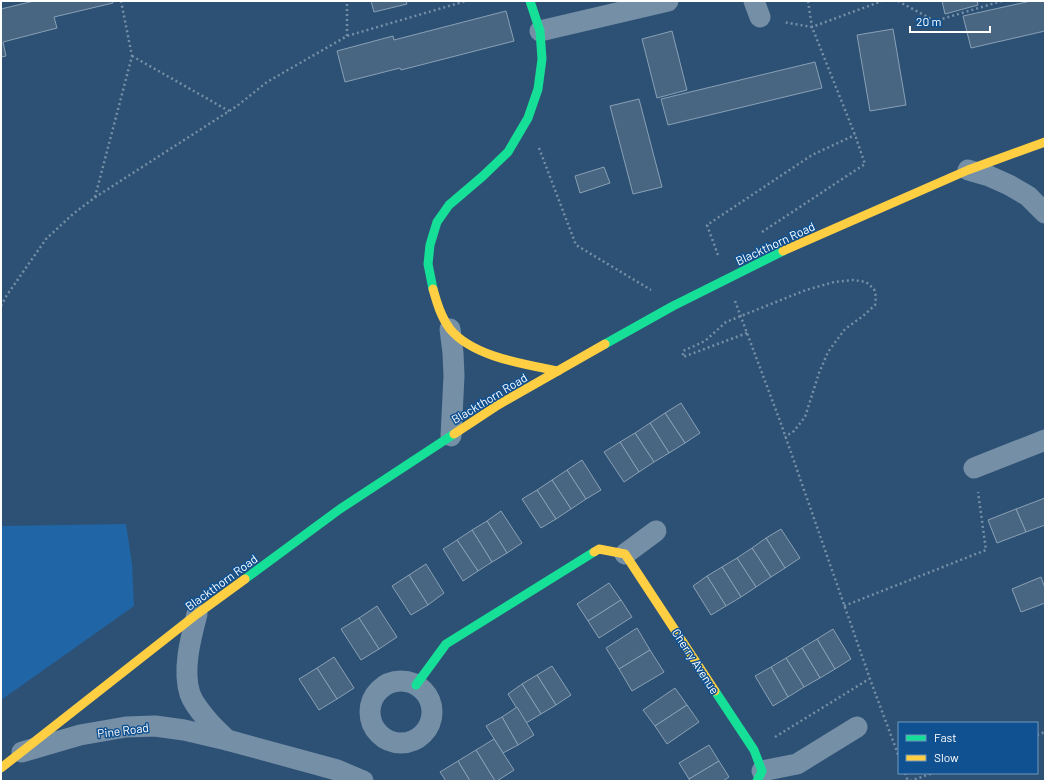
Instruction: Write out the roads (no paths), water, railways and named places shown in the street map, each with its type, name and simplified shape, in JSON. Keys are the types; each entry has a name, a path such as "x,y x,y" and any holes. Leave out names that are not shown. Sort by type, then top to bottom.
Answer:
{"street":[{"path":"530,1 540,31 542,59 538,89 528,118 508,152 484,176 449,205 437,222 430,245 428,264 431,283 443,318 450,329 460,338 488,354 511,361 558,371"},
{"path":"540,31 668,1"},
{"name":"Blackthorn Road","path":"1,768 197,614 340,509 498,405 673,306 779,253 968,170 1045,142"},
{"path":"968,170 989,176 1009,185 1028,196 1045,213"},
{"path":"450,329 454,376 451,436"},
{"path":"974,468 1045,440"},
{"path":"416,685 446,644 599,549 625,554 656,531"},
{"name":"Cherry Avenue","path":"625,554 754,750 759,776 797,764 857,727"},
{"path":"197,614 189,648 187,680 190,693 206,718 227,740"},
{"name":"Pine Road","path":"20,752 80,735 126,727 155,726 184,730 227,740 337,770 363,781"}]}
